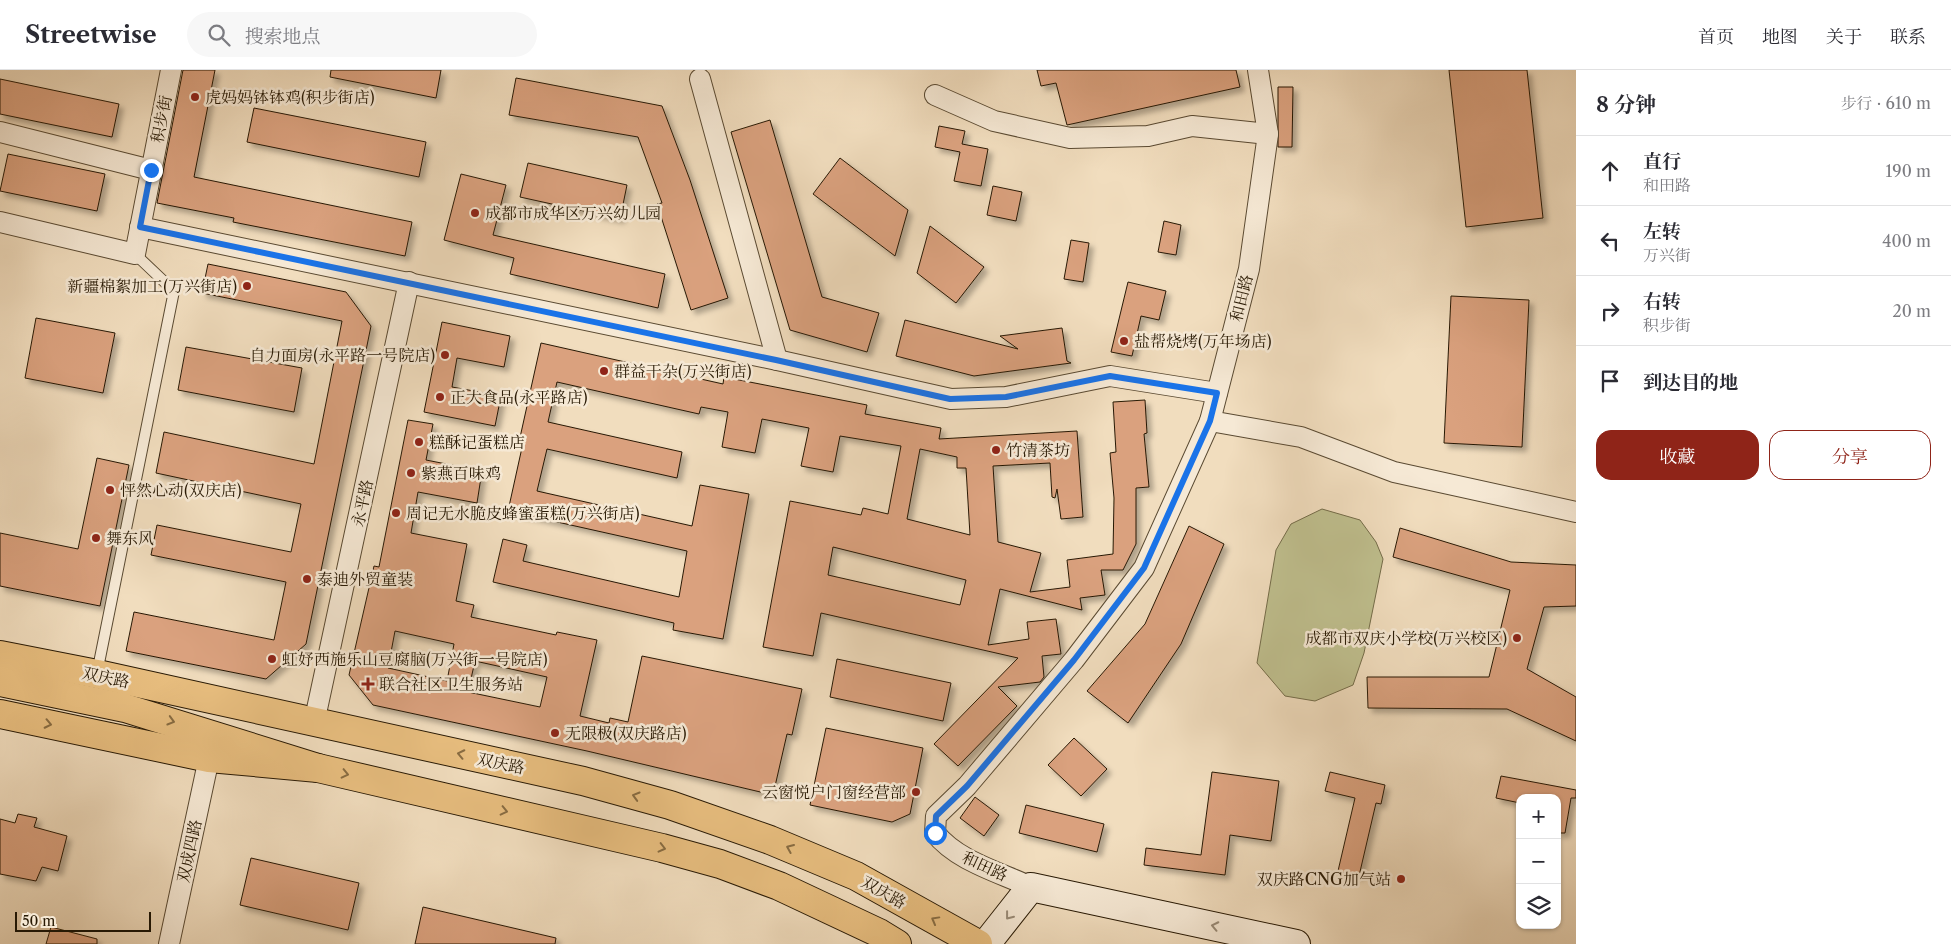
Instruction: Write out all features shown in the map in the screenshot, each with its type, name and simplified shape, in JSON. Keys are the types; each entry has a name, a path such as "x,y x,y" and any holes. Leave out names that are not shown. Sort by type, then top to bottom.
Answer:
{"main road":[{"name":"双庆路","path":"0,655 97,674 583,781 670,805 770,840 856,876 978,944"},
{"path":"0,682 124,708 318,768 662,848 720,864 779,886 880,933 897,944"},
{"path":"0,714 208,758 318,768"}],"street":[{"name":"积步街","path":"135,254 171,70"},
{"name":"和田路","path":"1031,887 959,854 944,844 935,833 936,816 967,786 1074,660 1144,568 1210,421 1248,269 1268,134 1258,70"},
{"path":"700,79 776,360"},
{"path":"935,95 994,121 1070,138 1148,136 1192,126 1268,134"},
{"path":"0,132 151,170"},
{"path":"0,222 135,254"},
{"path":"140,227 409,282 950,399 1006,397 1110,376 1217,393"},
{"name":"永平路","path":"314,723 409,282"},
{"path":"1210,421 1301,437 1394,472 1576,512"},
{"name":"双成四路","path":"169,944 208,758"},
{"path":"986,944 1031,887 1296,944"},
{"path":"1163,915 1201,944"}],"lane":[{"path":"97,674 174,291 135,254"}],"green space":[{"path":"1322,509 1360,520 1376,542 1383,559 1364,653 1353,685 1315,701 1285,696 1257,663 1276,550 1291,524"}],"building":[{"path":"183,70 215,70 194,177 412,222 405,256 233,222 234,218 157,203"},
{"path":"331,70 441,70 436,98 330,77"},
{"path":"1037,70 1236,70 1240,87 1067,125 1056,83 1041,86"},
{"path":"1449,70 1527,70 1543,218 1466,227"},
{"path":"516,78 662,106 690,180 728,298 691,310 657,204 662,203 638,137 509,115"},
{"path":"0,79 119,104 112,137 0,114"},
{"path":"1278,87 1293,87 1292,147 1278,147"},
{"path":"254,108 426,142 419,177 247,142"},
{"path":"770,120 822,297 879,313 867,352 790,330 731,132"},
{"path":"939,126 965,131 962,144 988,149 981,186 954,181 960,152 935,147"},
{"path":"8,154 105,174 97,211 0,191"},
{"path":"840,158 908,210 895,256 813,194"},
{"path":"528,163 627,185 620,219 520,197"},
{"path":"461,174 506,185 493,235 665,274 658,308 510,274 514,258 444,240"},
{"path":"993,186 1022,192 1016,221 987,215"},
{"path":"1164,221 1181,225 1176,255 1158,252"},
{"path":"930,226 984,267 956,303 917,273"},
{"path":"1071,240 1089,243 1083,282 1064,279"},
{"path":"208,264 346,292 371,326 306,644 266,679 126,651 134,612 274,640 286,582 151,555 157,525 291,552 301,504 156,473 164,432 314,464 342,321 202,293"},
{"path":"1128,282 1166,291 1159,320 1141,316 1132,356 1111,352"},
{"path":"1451,296 1529,300 1522,447 1444,443"},
{"path":"36,318 115,333 103,393 25,378"},
{"path":"905,320 1018,349 1000,336 1062,328 1067,361 1071,363 974,376 896,356"},
{"path":"442,322 510,336 504,367 457,358 452,387 501,396 495,426 424,412"},
{"path":"541,343 723,384 724,377 867,405 865,414 941,428 939,439 1077,431 1083,517 1061,519 1057,489 1055,498 1052,497 1050,463 993,466 998,542 1041,553 1030,592 1070,587 1067,560 1113,554 1114,498 1110,453 1116,452 1113,402 1145,400 1147,433 1144,434 1149,487 1136,488 1136,544 1123,570 1101,570 1105,595 1080,598 1082,610 1000,589 988,645 1029,639 1027,622 1056,619 1061,654 1042,656 1044,677 1040,682 998,687 1017,706 958,766 934,744 1018,658 821,613 813,656 763,647 790,501 861,515 863,508 888,514 901,446 840,436 833,472 801,466 809,428 762,419 755,453 722,447 728,412 701,407 699,414 557,382 548,422 682,452 677,478 547,449 537,491 692,526 700,485 749,494 723,639 673,630 674,623 493,582 503,539 527,545 523,561 679,597 687,551 508,511 523,443 519,442","holes":["920,449 957,457 957,468 966,468 970,535 907,519","833,547 966,580 960,605 828,575"]},
{"path":"186,347 302,368 294,412 178,390"},
{"path":"408,420 433,424 426,460 482,471 477,503 418,492 411,533 467,544 456,601 474,605 471,617 556,635 557,632 597,640 580,716 609,723 610,718 628,722 642,656 802,689 792,735 787,734 773,795 587,751 373,705 349,675 374,566 379,567","holes":["395,631 454,644 447,681 388,668","475,661 547,677 540,707 468,692"]},
{"path":"97,458 129,465 100,606 0,586 0,533 78,549"},
{"path":"1189,526 1224,544 1181,644 1128,723 1087,691 1145,624"},
{"name":"成都市双庆小学校(万兴校区)","path":"1400,528 1511,562 1576,565 1576,606 1544,607 1527,669 1576,697 1576,741 1507,709 1368,708 1367,677 1489,677 1510,590 1393,557"},
{"path":"837,659 951,683 943,721 830,697"},
{"path":"826,728 923,748 910,814 892,822 810,805"},
{"path":"1074,738 1107,769 1081,796 1048,765"},
{"path":"1212,772 1279,781 1271,841 1230,835 1225,875 1144,865 1146,848 1201,855"},
{"path":"1330,772 1385,785 1381,804 1376,803 1359,876 1338,871 1355,798 1325,791"},
{"path":"1501,776 1576,790 1576,798 1571,798 1565,833 1561,833 1561,794 1516,794 1516,802 1496,798"},
{"path":"975,797 999,815 984,836 960,818"},
{"path":"1026,805 1104,824 1097,852 1019,833"},
{"path":"18,814 37,818 34,827 67,836 58,871 42,867 36,881 0,874 0,819 15,823"},
{"path":"251,858 359,883 348,930 240,905"},
{"path":"423,907 556,938 555,944 415,944"},
{"path":"51,927 97,939 97,944 46,944"}],"place":[{"name":"虎妈妈钵钵鸡(积步街店)","path":"195,97"},
{"name":"成都市成华区万兴幼儿园","path":"475,213"},
{"name":"新疆棉絮加工(万兴街店)","path":"247,286"},
{"name":"盐帮烧烤(万年场店)","path":"1124,341"},
{"name":"自力面房(永平路一号院店)","path":"445,355"},
{"name":"群益干杂(万兴街店)","path":"604,371"},
{"name":"正大食品(永平路店)","path":"440,397"},
{"name":"糕酥记蛋糕店","path":"419,442"},
{"name":"竹清茶坊","path":"996,450"},
{"name":"紫燕百味鸡","path":"411,473"},
{"name":"怦然心动(双庆店)","path":"110,490"},
{"name":"周记无水脆皮蜂蜜蛋糕(万兴街店)","path":"396,513"},
{"name":"舞东风","path":"96,538"},
{"name":"泰迪外贸童装","path":"307,579"},
{"name":"成都市双庆小学校(万兴校区)","path":"1517,638"},
{"name":"虹妤西施乐山豆腐脑(万兴街一号院店)","path":"272,659"},
{"name":"联合社区卫生服务站","path":"368,684"},
{"name":"无限极(双庆路店)","path":"555,733"},
{"name":"云窗悦户门窗经营部","path":"916,792"},
{"name":"双庆路CNG加气站","path":"1401,879"}],"route":[{"path":"151,170 140,227 409,282 950,399 1006,397 1110,376 1217,393 1210,421 1144,568 1074,660 967,786 945,805 936,816 935,833"}]}
